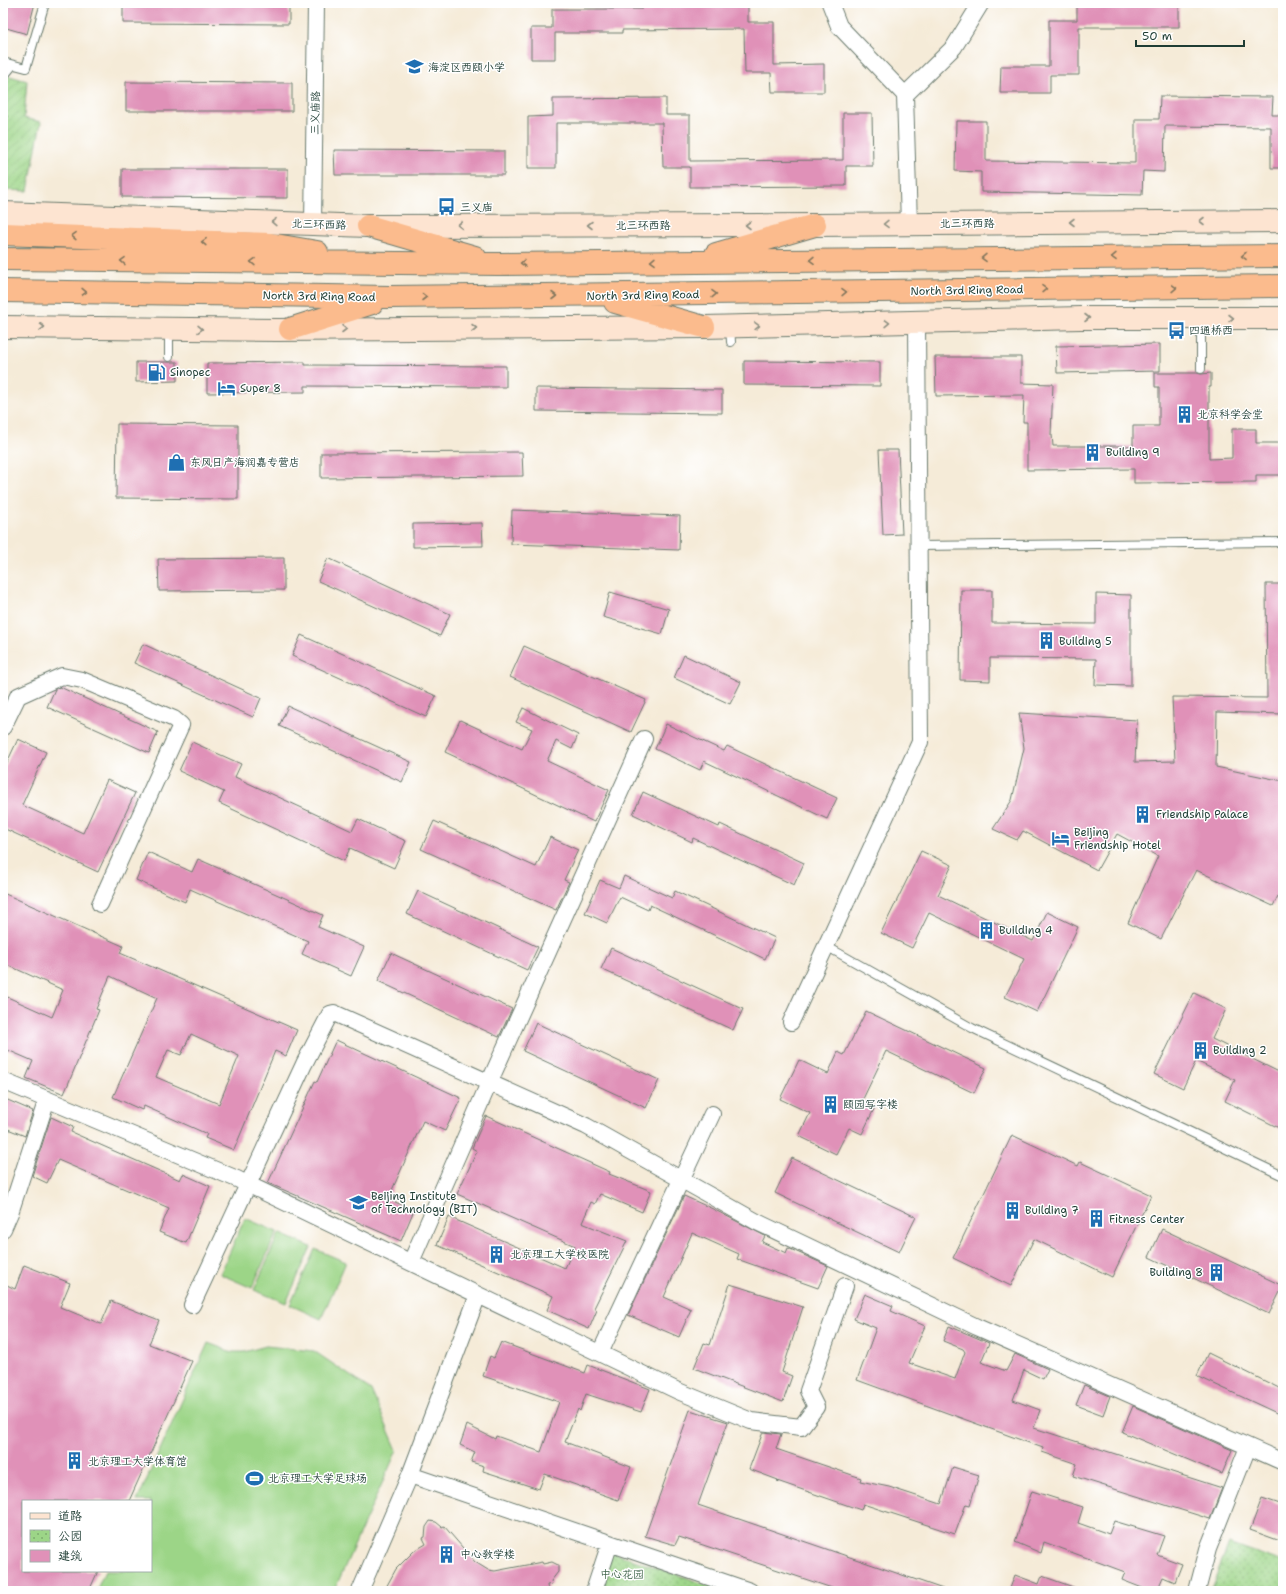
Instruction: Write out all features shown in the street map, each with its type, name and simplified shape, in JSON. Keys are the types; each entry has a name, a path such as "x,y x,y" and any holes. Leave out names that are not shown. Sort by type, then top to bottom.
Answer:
{"highway":[{"path":"692,261 815,225"},
{"path":"368,226 499,264"},
{"path":"3,234 270,244 387,264"},
{"path":"3,259 499,264 1283,256"},
{"name":"North 3rd Ring Road","path":"3,291 390,297 591,296 1283,286"},
{"path":"591,296 704,327"},
{"path":"290,329 390,297"}],"street":[{"name":"三义庙路","path":"313,224 316,3"},
{"path":"830,3 839,26 906,95 909,224"},
{"path":"906,95 954,47 981,3"},
{"name":"北三环西路","path":"3,213 368,226 815,225 1283,221"},
{"path":"3,327 290,329 704,327 730,334 917,322 1283,318"},
{"path":"791,1022 920,742 917,322"},
{"path":"3,726 18,696 62,676 82,680 174,719 181,725 100,904"},
{"path":"411,1262 489,1083 644,739"},
{"path":"192,1305 304,1064 330,1014 334,1013 586,1126 757,1222 962,1320 1248,1448 1283,1462"},
{"path":"3,1081 249,1184 678,1391 751,1421 801,1427 816,1407 808,1391 845,1286"},
{"path":"3,1229 7,1212 47,1099"},
{"path":"600,1353 712,1114"},
{"path":"360,1591 410,1475 478,1295"},
{"path":"1197,1591 1208,1549 1248,1448"},
{"path":"410,1475 750,1591"},
{"path":"594,1591 610,1543"}],"lane":[{"path":"3,62 26,68 45,3"},
{"path":"3,77 14,65"},
{"path":"3,118 3,130"},
{"path":"1201,318 1201,369"},
{"path":"169,328 169,357"},
{"path":"919,546 1283,542"},
{"path":"826,946 972,1028 1283,1176"}],"green space":[{"path":"3,74 27,81 24,118 41,122 28,191 3,190"},
{"path":"245,1218 277,1232 252,1288 220,1274"},
{"path":"279,1233 311,1247 286,1303 254,1290"},
{"path":"315,1249 346,1262 321,1319 290,1305"},
{"name":"北京理工大学足球场","path":"208,1343 232,1352 244,1352 266,1346 314,1351 371,1390 397,1450 334,1591 96,1591 105,1572 152,1572 152,1500 137,1500"},
{"path":"1229,1543 1283,1562 1283,1591 1210,1591"},
{"name":"中心花园","path":"610,1552 726,1591 597,1591"}],"building":[{"path":"3,3 35,3 27,34 3,27"},
{"path":"123,3 289,3 289,24 123,23"},
{"path":"1077,3 1179,3 1179,27 1079,27 1079,75 1050,75 1050,93 1000,93 1001,66 1049,66 1049,20 1077,20"},
{"path":"642,4 748,4 748,22 774,22 774,65 824,64 824,92 772,92 771,73 745,73 744,29 622,30 622,33 555,33 555,59 531,59 531,28 552,28 552,9 642,9"},
{"path":"126,82 292,83 292,111 126,111"},
{"path":"1160,96 1273,97 1272,115 1283,115 1283,168 1271,168 1271,127 1165,126 1164,172 1143,171 1142,195 981,192 981,172 955,171 956,121 986,121 986,161 1135,163 1135,119 1159,119"},
{"path":"666,98 666,115 690,115 690,161 843,160 843,113 872,113 873,166 846,166 846,186 690,187 690,167 663,167 662,123 556,123 556,168 528,168 528,117 553,116 553,99"},
{"path":"334,150 504,151 504,175 335,175"},
{"path":"122,169 288,169 288,198 122,197"},
{"path":"1160,344 1160,371 1057,373 1056,346"},
{"path":"935,357 1021,357 1021,383 1053,384 1051,435 1053,446 1133,446 1133,426 1159,426 1159,387 1155,387 1155,373 1211,373 1211,387 1209,387 1209,459 1232,458 1232,429 1256,429 1256,443 1283,443 1283,475 1256,475 1256,482 1134,483 1134,469 1027,470 1027,422 1023,422 1024,395 936,396"},
{"path":"744,361 880,362 880,386 744,385"},
{"name":"Sinopec","path":"136,362 177,362 177,381 136,382"},
{"path":"305,362 305,365 506,366 506,387 305,386 305,392 207,393 207,363"},
{"path":"536,388 722,390 722,413 536,411"},
{"name":"东风日产海润嘉专营店","path":"117,424 238,425 238,499 116,498"},
{"path":"879,450 898,450 902,534 883,535"},
{"path":"522,452 523,476 321,478 321,453"},
{"path":"512,510 680,516 679,550 511,544"},
{"path":"482,523 483,546 413,547 413,524"},
{"path":"284,558 284,590 159,591 158,559"},
{"path":"328,558 450,614 440,636 318,581"},
{"name":"Friendship Palace","path":"1266,584 1283,584 1283,714 1217,712 1216,767 1283,781 1283,886 1273,906 1196,870 1161,939 1128,923 1158,856 1117,834 1097,870 1023,831 1017,840 993,829 1012,800 1024,748 1019,713 1137,720 1135,762 1175,761 1172,697 1267,698"},
{"name":"Building 5","path":"961,590 992,590 992,623 1096,624 1096,594 1131,595 1131,686 1095,685 1096,659 990,658 990,681 960,680"},
{"path":"610,592 669,609 662,634 603,617"},
{"path":"301,635 436,696 426,717 292,656"},
{"path":"143,644 261,698 253,717 134,663"},
{"path":"524,646 646,700 631,732 510,677"},
{"path":"684,655 741,682 730,704 674,678"},
{"path":"60,687 158,732 149,753 47,707 55,689"},
{"path":"288,706 411,762 402,782 279,726"},
{"path":"523,708 578,735 572,749 556,741 547,761 609,790 594,822 445,752 460,720 522,749 532,729 516,722"},
{"path":"666,724 724,751 727,746 837,798 827,819 704,761 700,770 655,749"},
{"path":"18,739 46,752 22,805 83,833 107,780 135,793 98,872 3,828 3,771"},
{"path":"192,742 241,764 235,777 352,831 358,819 406,841 394,868 350,848 344,861 219,803 224,792 179,771"},
{"path":"643,792 719,827 720,824 804,863 794,885 693,838 692,842 633,814"},
{"path":"434,821 536,867 550,837 578,850 564,880 569,882 556,910 421,849"},
{"name":"Building 4","path":"921,851 952,865 938,895 1033,941 1047,912 1078,927 1037,1012 1005,997 1024,959 929,913 912,948 881,933"},
{"path":"148,852 192,872 198,859 323,915 318,927 364,947 351,976 302,954 308,941 190,889 185,902 136,880"},
{"path":"624,876 672,898 675,891 775,938 765,959 650,905 648,910 620,897 607,923 585,913 600,880 619,888"},
{"path":"418,891 538,947 527,970 407,914"},
{"path":"3,893 123,946 120,953 297,1030 286,1056 275,1051 234,1150 205,1138 207,1134 144,1106 142,1110 113,1097 157,998 110,976 96,1009 99,1010 64,1094 26,1078 33,1061 3,1048 3,995 52,1017 63,990 3,963","holes":["191,1034 239,1056 219,1104 156,1077 168,1050 181,1055"]},
{"path":"611,948 743,1009 733,1030 601,969"},
{"path":"391,953 512,1009 499,1037 378,981"},
{"name":"Building 2","path":"1194,993 1226,1009 1212,1039 1283,1074 1283,1130 1225,1101 1235,1080 1196,1061 1183,1088 1154,1074"},
{"path":"866,1011 986,1068 974,1093 886,1051 862,1101 875,1107 862,1134 849,1128 836,1154 799,1136 810,1113 780,1099 799,1060 828,1074 838,1052 844,1055"},
{"path":"536,1023 659,1080 646,1108 523,1051"},
{"path":"336,1040 461,1098 445,1131 423,1121 388,1199 414,1210 401,1241 268,1183 315,1081 317,1082"},
{"path":"3,1098 33,1111 25,1136 3,1127"},
{"path":"486,1116 610,1172 609,1174 651,1191 642,1212 600,1194 595,1204 591,1202 582,1223 627,1241 594,1308 597,1310 589,1329 547,1310 553,1296 437,1245 449,1217 565,1268 575,1246 457,1194 477,1151 472,1148"},
{"path":"51,1117 73,1127 71,1132 180,1180 183,1174 210,1186 186,1243 159,1232 169,1208 58,1160 47,1183 32,1176"},
{"path":"1012,1135 1078,1166 1080,1162 1151,1195 1112,1277 1034,1239 1011,1286 953,1258"},
{"path":"792,1158 916,1217 899,1252 775,1193"},
{"path":"684,1196 765,1236 762,1242 786,1253 788,1248 828,1266 818,1288 737,1259 739,1254 692,1233 664,1297 691,1309 679,1337 628,1315"},
{"name":"Building 8","path":"1162,1229 1283,1286 1269,1314 1149,1257"},
{"name":"北京理工大学体育馆","path":"24,1265 70,1283 60,1307 101,1324 111,1301 159,1320 149,1344 192,1361 129,1500 22,1500 22,1572 98,1572 89,1591 3,1591 3,1283 15,1289"},
{"path":"730,1284 803,1307 782,1372 792,1376 783,1402 694,1368 704,1343 710,1345"},
{"path":"865,1294 893,1306 891,1311 925,1326 909,1363 955,1379 965,1352 963,1349 943,1341 949,1326 989,1343 981,1362 1006,1371 1015,1354 1048,1369 1043,1379 1024,1370 1013,1400 1040,1410 1034,1428 1222,1488 1210,1519 1073,1476 1077,1464 1042,1452 1043,1448 857,1380 876,1328 854,1319"},
{"path":"501,1342 585,1373 588,1365 650,1389 641,1412 586,1394 580,1411 578,1409 565,1442 631,1467 618,1500 545,1474 539,1489 483,1471 484,1466 471,1462 475,1452 460,1445 467,1425 495,1439 496,1436 541,1452 559,1402 483,1376 490,1356 494,1358"},
{"path":"1208,1353 1283,1390 1283,1416 1197,1376"},
{"path":"1084,1385 1110,1396 1103,1415 1076,1405"},
{"path":"1133,1406 1232,1450 1222,1474 1122,1432"},
{"path":"690,1410 728,1422 698,1505 943,1589 943,1591 841,1591 679,1537 675,1545 645,1536"},
{"path":"763,1432 781,1434 776,1449 861,1478 860,1481 889,1487 941,1504 953,1467 979,1475 970,1505 966,1504 955,1534 863,1504 861,1510 777,1481 778,1480 749,1469"},
{"path":"1032,1491 1083,1507 1078,1523 1109,1534 1114,1521 1164,1536 1157,1555 1182,1564 1175,1582 1163,1577 1157,1591 1150,1591 1122,1580 1125,1572 1044,1542 1041,1553 1015,1542"},
{"path":"1262,1498 1283,1505 1283,1542 1250,1530"},
{"name":"中心教学楼","path":"430,1521 436,1522 442,1527 444,1526 475,1562 488,1570 495,1571 542,1562 543,1564 552,1562 558,1565 558,1572 551,1581 552,1584 547,1585 548,1591 384,1591 396,1569 414,1551 426,1544 423,1538 425,1537 426,1527"},
{"path":"1015,1575 1039,1584 1042,1576 1079,1589 1079,1591 1009,1591"}],"place":[{"name":"海淀区西颐小学","path":"415,67"},
{"name":"三义庙","path":"447,207"},
{"name":"四通桥西","path":"1176,330"},
{"name":"Sinopec","path":"157,372"},
{"name":"Super 8","path":"227,388"},
{"name":"北京科学会堂","path":"1184,414"},
{"name":"Building 9","path":"1093,452"},
{"name":"东风日产海润嘉专营店","path":"177,462"},
{"name":"Building 5","path":"1046,641"},
{"name":"Friendship Palace","path":"1143,814"},
{"name":"Beijing Friendship Hotel","path":"1061,838"},
{"name":"Building 4","path":"986,930"},
{"name":"Building 2","path":"1200,1050"},
{"name":"颐园写字楼","path":"830,1104"},
{"name":"Beijing Institute of Technology (BIT)","path":"358,1202"},
{"name":"Building 7","path":"1012,1210"},
{"name":"Fitness Center","path":"1096,1219"},
{"name":"北京理工大学校医院","path":"497,1254"},
{"name":"Building 8","path":"1216,1272"},
{"name":"北京理工大学体育馆","path":"75,1461"},
{"name":"北京理工大学足球场","path":"255,1478"},
{"name":"中心教学楼","path":"447,1554"}]}
